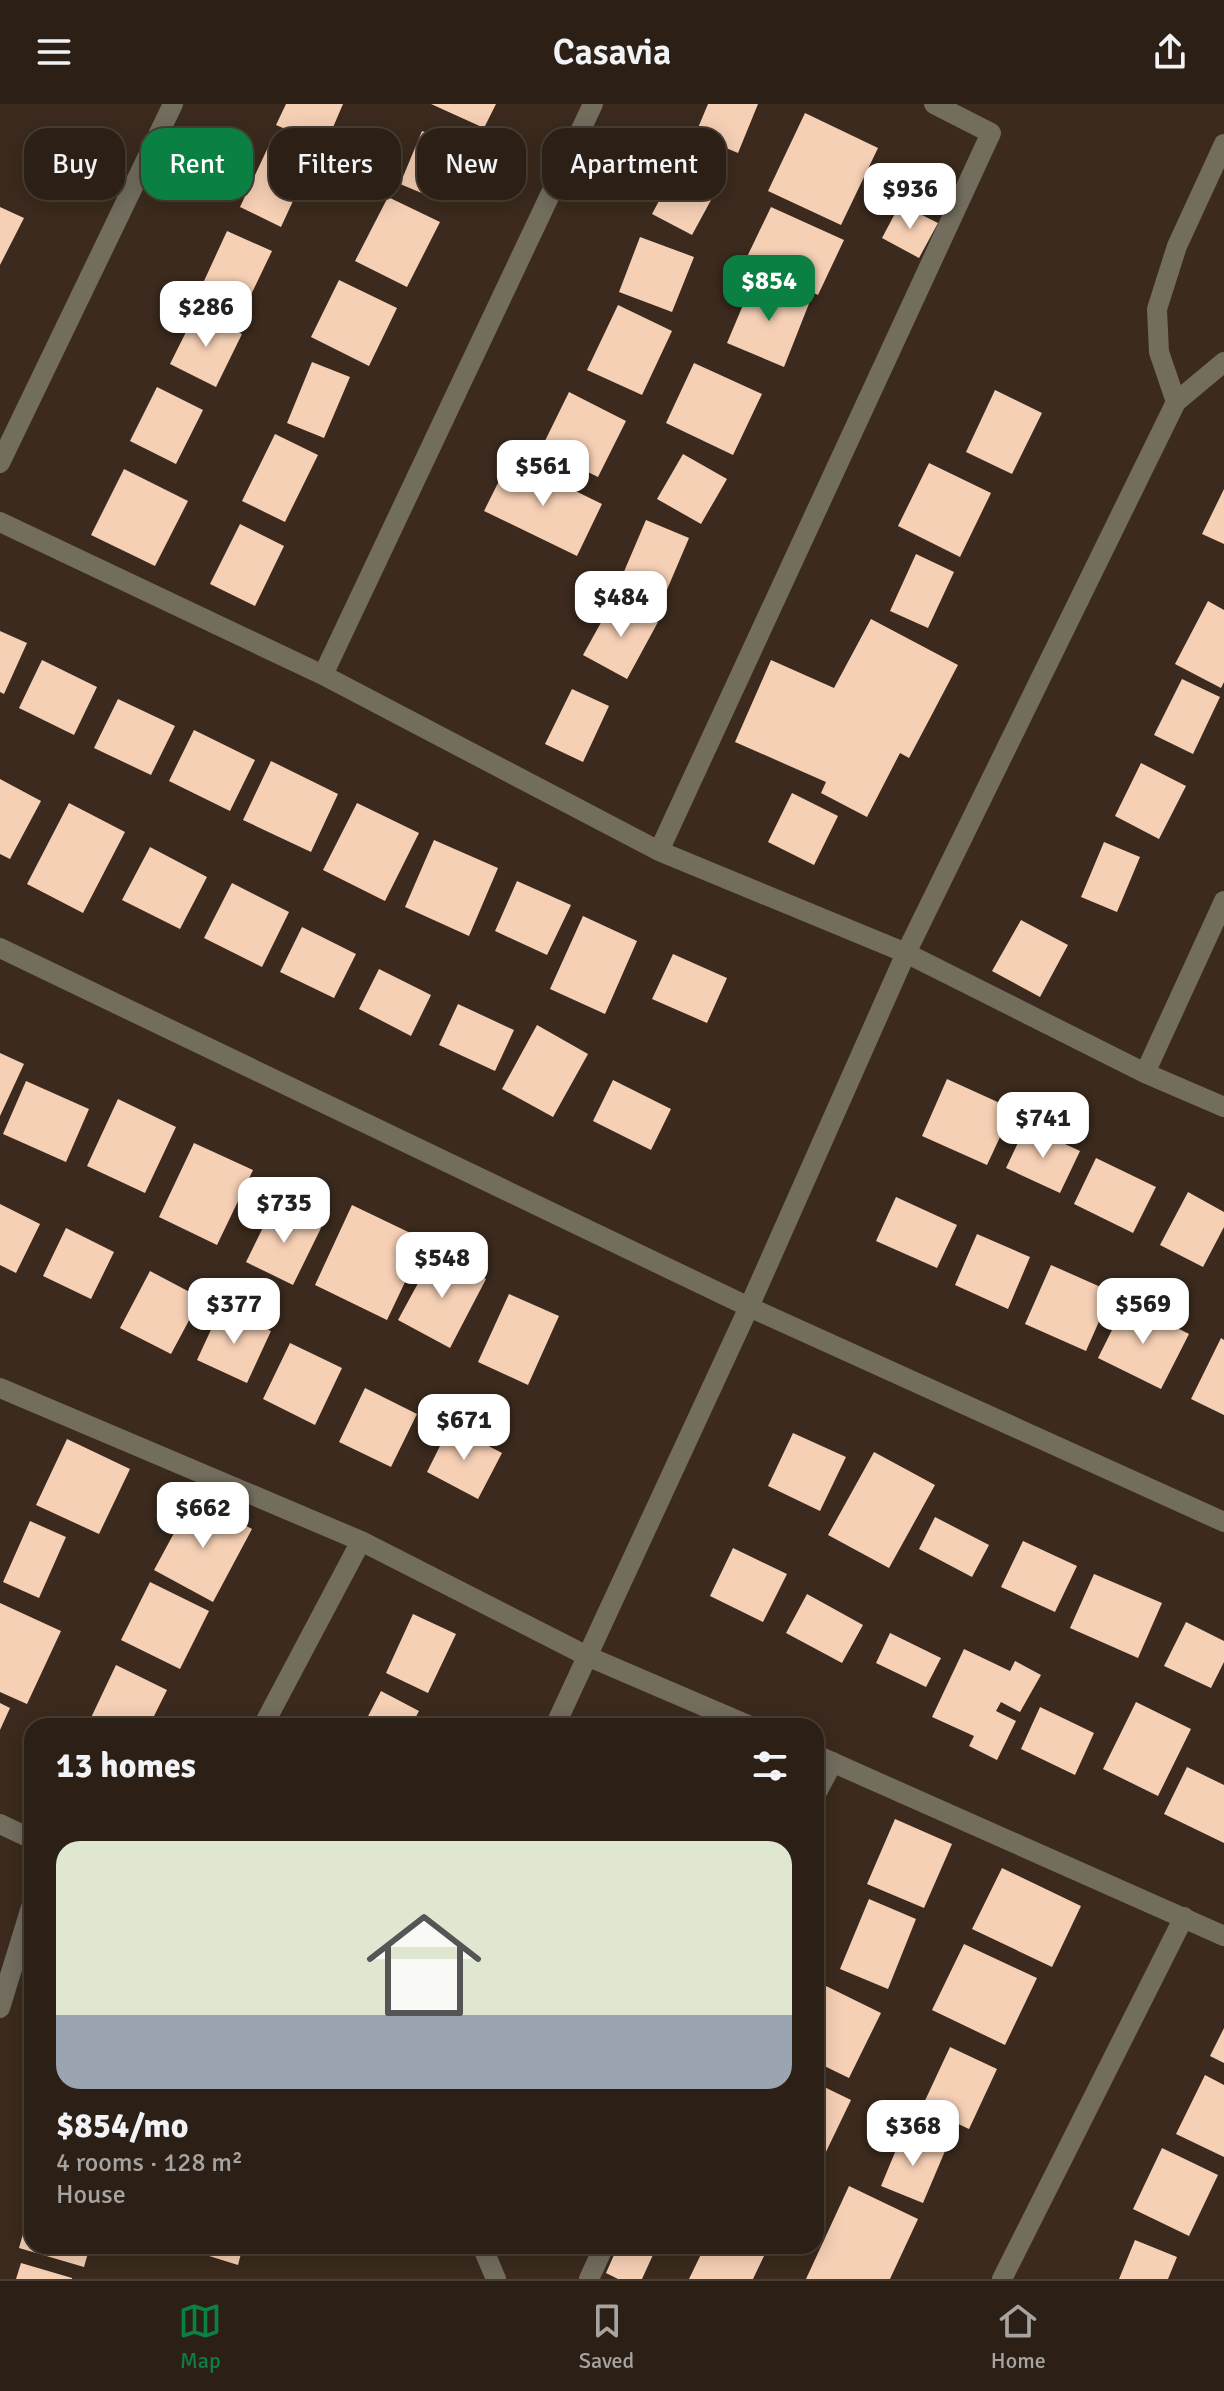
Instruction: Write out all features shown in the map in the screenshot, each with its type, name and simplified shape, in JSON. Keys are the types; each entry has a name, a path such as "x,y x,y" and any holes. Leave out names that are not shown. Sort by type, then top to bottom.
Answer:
{"street":[{"path":"0,463 173,104"},
{"path":"323,675 593,104"},
{"path":"659,851 991,133 934,104"},
{"path":"1176,402 1159,352 1157,309 1177,246 1224,144"},
{"path":"559,1718 749,1307 906,953 1176,402 1224,362"},
{"path":"0,522 323,675 659,851 906,953 1145,1073 1224,1107"},
{"path":"1145,1073 1224,901"},
{"path":"0,948 749,1307 1224,1522"},
{"path":"2,1394 361,1541 587,1656 731,1718"},
{"path":"267,1718 361,1541"},
{"path":"824,1758 1224,1936"},
{"path":"0,1824 24,1835"},
{"path":"1002,2279 1184,1917"},
{"path":"0,2008 24,1930"},
{"path":"485,2254 496,2279"},
{"path":"589,2279 600,2254"}],"building":[{"path":"286,104 343,104 333,128 283,128 276,125"},
{"path":"431,104 496,104 484,128"},
{"path":"708,104 758,104 738,153 726,148 726,128 698,128"},
{"path":"805,113 878,148 841,225 768,191"},
{"path":"417,143 417,191 401,184"},
{"path":"269,145 269,200 293,200 281,227 240,207 243,200 253,200 253,179"},
{"path":"386,200 394,200 440,222 407,287 355,261"},
{"path":"659,200 711,200 692,235 652,214"},
{"path":"900,204 938,223 919,258 882,238"},
{"path":"0,207 24,218 0,265"},
{"path":"771,207 844,240 818,295 745,261"},
{"path":"227,231 272,251 248,301 204,281"},
{"path":"640,237 694,257 672,312 619,292"},
{"path":"754,279 810,301 784,367 727,343"},
{"path":"339,280 397,308 369,366 311,337"},
{"path":"618,305 672,331 642,395 587,370"},
{"path":"196,312 242,334 216,387 170,364"},
{"path":"312,362 350,377 324,438 287,423"},
{"path":"694,363 762,394 733,455 666,423"},
{"path":"157,387 203,410 176,464 130,441"},
{"path":"995,390 1042,413 1012,474 966,452"},
{"path":"569,392 626,421 598,477 541,449"},
{"path":"275,434 318,455 285,522 242,501"},
{"path":"683,454 727,479 701,524 657,499"},
{"path":"510,459 602,504 577,556 484,511"},
{"path":"929,463 991,493 960,557 898,526"},
{"path":"124,469 188,501 155,566 91,535"},
{"path":"1224,489 1224,544 1202,534"},
{"path":"646,520 689,538 663,599 620,581"},
{"path":"240,524 284,546 255,606 210,584"},
{"path":"916,554 954,572 928,628 890,611"},
{"path":"614,599 658,622 627,679 583,655"},
{"path":"1208,601 1224,610 1224,682 1221,688 1175,664"},
{"path":"871,619 958,665 909,758 900,753 867,817 821,793 826,782 735,742 771,660 834,688"},
{"path":"0,631 27,643 4,694 0,692"},
{"path":"42,660 97,687 74,735 19,708"},
{"path":"1182,679 1220,697 1193,754 1154,735"},
{"path":"572,689 609,706 583,762 545,744"},
{"path":"118,699 175,726 151,775 94,748"},
{"path":"194,730 255,760 230,811 169,781"},
{"path":"271,761 338,794 311,852 243,820"},
{"path":"1141,763 1186,786 1159,839 1115,816"},
{"path":"0,779 41,801 10,859 0,854"},
{"path":"792,793 838,816 814,865 768,842"},
{"path":"69,803 125,832 83,913 27,884"},
{"path":"357,803 419,833 385,901 323,870"},
{"path":"434,840 498,868 469,936 405,907"},
{"path":"1104,842 1140,857 1117,912 1081,897"},
{"path":"150,847 207,877 180,929 122,900"},
{"path":"517,881 571,905 547,955 495,931"},
{"path":"232,883 289,912 262,967 204,938"},
{"path":"583,916 637,941 605,1014 550,989"},
{"path":"1021,920 1068,945 1040,997 992,971"},
{"path":"302,927 356,954 334,998 280,972"},
{"path":"673,954 727,978 707,1023 652,999"},
{"path":"379,969 431,995 411,1036 359,1009"},
{"path":"458,1004 514,1030 495,1071 439,1045"},
{"path":"537,1025 588,1054 553,1117 502,1089"},
{"path":"0,1053 24,1064 0,1116"},
{"path":"947,1079 1013,1109 987,1165 922,1136"},
{"path":"613,1080 671,1109 651,1150 593,1121"},
{"path":"26,1081 89,1109 66,1162 3,1134"},
{"path":"118,1099 176,1127 145,1193 87,1166"},
{"path":"1026,1126 1080,1151 1060,1193 1006,1168"},
{"path":"194,1143 253,1170 217,1245 159,1217"},
{"path":"1096,1158 1156,1187 1133,1233 1074,1204"},
{"path":"1188,1192 1224,1212 1224,1227 1203,1267 1160,1245"},
{"path":"896,1197 957,1225 937,1268 876,1241"},
{"path":"0,1204 40,1224 16,1273 0,1265"},
{"path":"274,1205 321,1228 293,1285 246,1262"},
{"path":"352,1205 425,1240 387,1320 315,1285"},
{"path":"66,1228 114,1252 91,1299 43,1276"},
{"path":"977,1234 1030,1257 1008,1309 955,1285"},
{"path":"435,1252 486,1279 450,1348 398,1320"},
{"path":"1051,1265 1112,1292 1086,1351 1025,1324"},
{"path":"150,1271 201,1298 171,1354 120,1328"},
{"path":"509,1294 559,1316 528,1385 478,1362"},
{"path":"1126,1302 1189,1334 1161,1389 1098,1358"},
{"path":"221,1308 271,1331 247,1383 197,1360"},
{"path":"1221,1338 1224,1340 1224,1415 1191,1399"},
{"path":"290,1343 342,1368 315,1425 263,1399"},
{"path":"365,1388 417,1414 391,1467 339,1442"},
{"path":"450,1426 502,1453 478,1499 427,1472"},
{"path":"793,1433 846,1457 820,1511 768,1486"},
{"path":"67,1439 130,1469 99,1534 36,1505"},
{"path":"874,1452 935,1485 889,1568 828,1535"},
{"path":"193,1498 252,1529 213,1602 154,1570"},
{"path":"935,1517 989,1545 972,1577 919,1549"},
{"path":"30,1521 66,1537 39,1598 3,1582"},
{"path":"1023,1541 1077,1566 1055,1612 1001,1587"},
{"path":"733,1548 787,1574 763,1622 710,1596"},
{"path":"1094,1574 1162,1603 1138,1658 1070,1628"},
{"path":"150,1582 209,1611 180,1669 121,1640"},
{"path":"807,1594 863,1625 842,1663 786,1633"},
{"path":"0,1603 61,1631 27,1704 0,1692"},
{"path":"413,1614 456,1634 428,1693 386,1673"},
{"path":"1186,1622 1224,1641 1224,1662 1211,1688 1164,1666"},
{"path":"890,1633 941,1658 926,1687 876,1663"},
{"path":"964,1649 1010,1671 1015,1661 1041,1675 1020,1712 1001,1702 996,1711 1016,1721 997,1760 969,1746 974,1736 932,1717"},
{"path":"116,1665 167,1690 153,1718 91,1718"},
{"path":"381,1691 419,1711 415,1718 367,1718"},
{"path":"1136,1702 1191,1729 1158,1796 1103,1769"},
{"path":"0,1703 10,1708 0,1730"},
{"path":"1040,1707 1094,1733 1075,1775 1021,1749"},
{"path":"1187,1767 1224,1785 1224,1843 1164,1814"},
{"path":"895,1819 952,1844 924,1908 867,1884"},
{"path":"1002,1868 1081,1906 1052,1967 972,1929"},
{"path":"869,1899 916,1919 888,1989 840,1969"},
{"path":"964,1944 1037,1978 1005,2045 932,2010"},
{"path":"826,1986 881,2013 849,2078 824,2066"},
{"path":"1224,2028 1224,2063 1210,2056"},
{"path":"950,2047 997,2069 969,2129 922,2107"},
{"path":"1205,2075 1224,2085 1224,2157 1176,2134"},
{"path":"824,2087 851,2100 824,2156"},
{"path":"903,2133 945,2151 923,2203 881,2186"},
{"path":"1162,2148 1218,2175 1189,2236 1133,2209"},
{"path":"849,2186 918,2219 890,2279 806,2279 818,2254 824,2254 824,2240"},
{"path":"24,2230 24,2249 19,2248"},
{"path":"1135,2240 1177,2257 1168,2279 1119,2279"},
{"path":"40,2254 88,2254 84,2267"},
{"path":"203,2254 241,2254 238,2265"},
{"path":"614,2254 653,2254 642,2279 618,2279 606,2273"},
{"path":"701,2254 765,2254 753,2279 689,2279"},
{"path":"21,2263 72,2278 72,2279 16,2279"}]}
